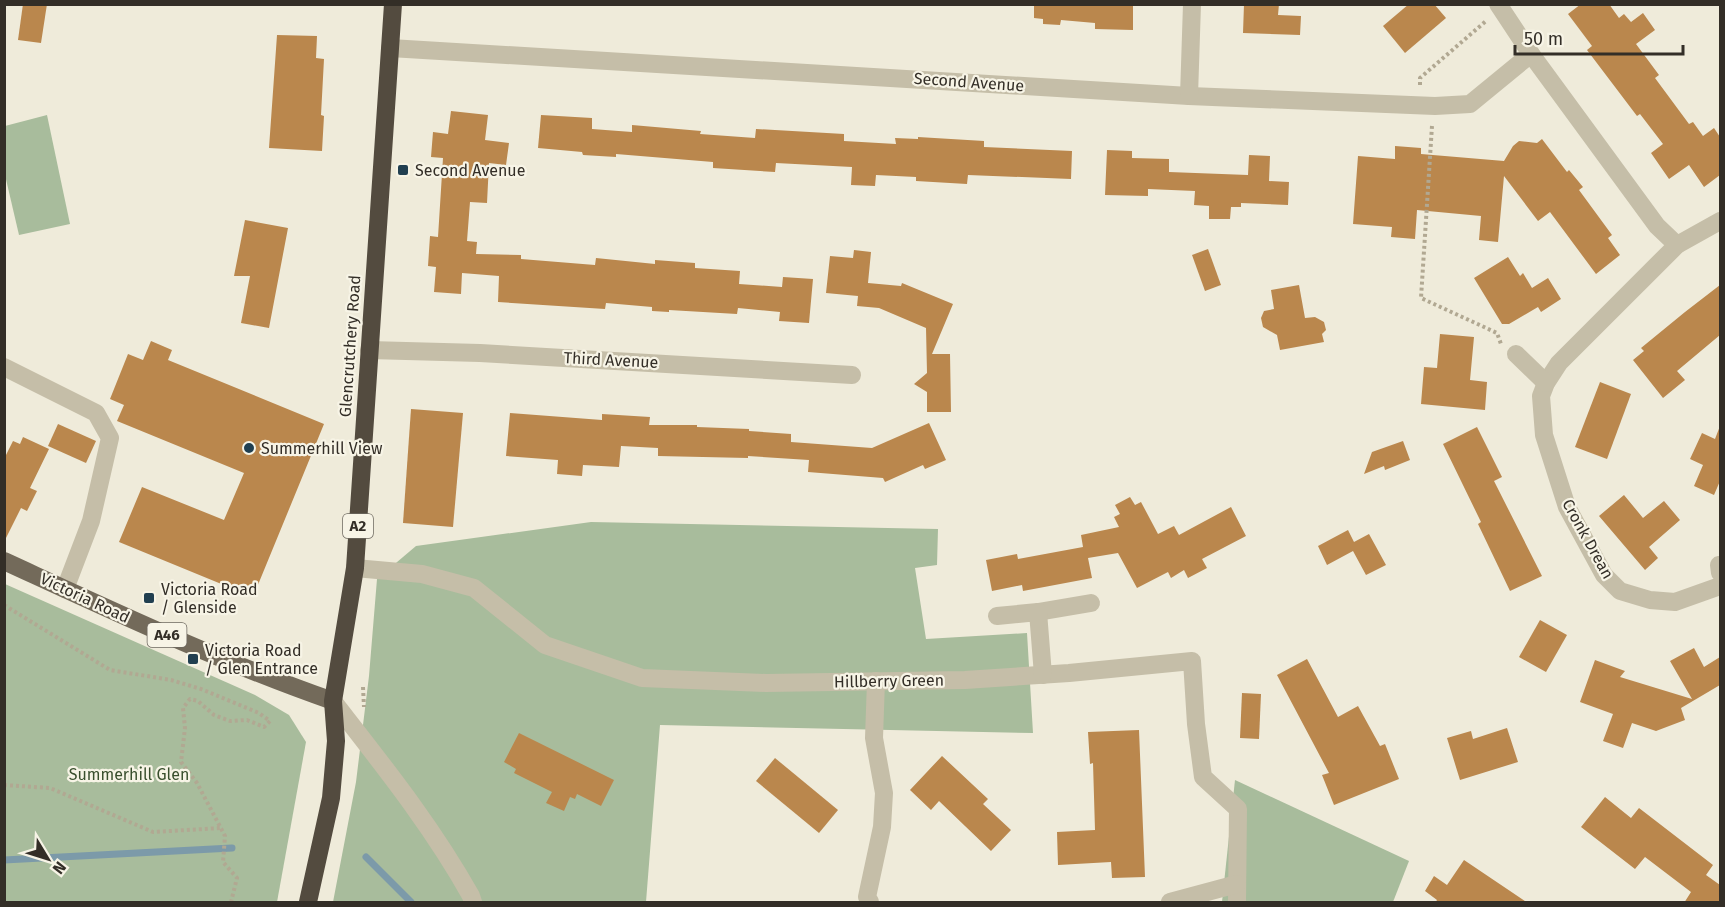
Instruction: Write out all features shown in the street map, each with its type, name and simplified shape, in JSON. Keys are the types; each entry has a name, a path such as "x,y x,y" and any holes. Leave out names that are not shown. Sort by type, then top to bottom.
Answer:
{"highway":[{"name":"Glencrutchery Road","path":"308,903 331,798 336,741 333,701 356,568 393,4"}],"main road":[{"name":"Victoria Road","path":"4,561 169,636 333,701"}],"street":[{"path":"1189,96 1192,4"},
{"path":"1499,7 1657,226 1677,245"},
{"name":"Second Avenue","path":"390,48 1189,96 1427,106 1470,104 1531,54"},
{"name":"Cronk Drean","path":"1720,221 1677,245 1559,363 1546,383 1541,396 1544,435 1567,507 1604,575 1620,591 1650,600 1675,602 1720,586"},
{"name":"Third Avenue","path":"369,350 480,352 852,375"},
{"path":"1516,354 1546,383"},
{"path":"4,367 96,413 110,438 91,521 65,589"},
{"name":"Hillberry Green","path":"356,568 422,574 474,588 545,645 642,678 766,683 965,680 1192,661 1196,724 1203,777 1238,809 1237,893"},
{"path":"997,616 1091,603"},
{"path":"1038,612 1043,675"},
{"path":"870,903 867,897 882,826 884,792 874,738 876,681"},
{"path":"333,701 383,764 450,858 473,903"},
{"path":"1170,903 1237,893"}],"path":[{"path":"1499,7 1420,78 1427,106 1430,136 1421,298 1497,333 1503,348 1516,354"},
{"path":"4,604 110,670 171,680 259,713 270,721 264,727 247,720 230,721 214,715 198,701 190,699 183,708 185,728 181,762 197,783 225,836 223,862 237,878 231,903"},
{"path":"4,785 50,789 153,832 221,828"}],"green space":[{"path":"47,115 70,224 19,235 5,175 5,126"},
{"path":"591,522 938,529 937,565 915,568 926,639 1027,633 1033,733 660,725 646,902 333,902 356,782 369,676 377,579 416,546"},
{"name":"Summerhill Glen","path":"5,584 255,695 289,715 306,742 277,902 5,902"},
{"path":"1235,780 1409,861 1393,902 1222,902"}],"building":[{"path":"23,4 47,4 41,43 18,40"},
{"path":"1034,4 1133,4 1133,30 1095,29 1095,23 1061,20 1060,25 1043,24 1043,19 1034,18"},
{"path":"1244,4 1279,4 1278,15 1301,16 1300,35 1243,33"},
{"path":"1409,4 1434,4 1446,18 1405,53 1383,26"},
{"path":"1581,4 1609,4 1619,18 1624,14 1631,22 1643,13 1655,30 1636,44 1659,75 1655,78 1689,124 1693,122 1703,136 1714,128 1720,137 1720,175 1704,187 1689,165 1669,179 1651,153 1663,144 1640,114 1637,116 1587,50 1592,46 1568,14"},
{"path":"277,35 317,36 316,58 324,59 322,151 269,148"},
{"path":"451,111 488,115 485,140 509,143 506,165 489,163 487,203 470,202 467,241 477,242 476,254 521,255 521,259 595,265 596,258 655,264 655,260 695,263 695,268 740,271 739,284 782,287 783,277 813,279 809,323 779,321 780,312 738,308 737,314 652,311 652,307 606,303 605,309 498,302 499,276 462,273 461,294 434,292 436,267 428,266 430,236 438,237 443,158 431,157 433,132 448,134"},
{"path":"541,115 592,118 592,129 632,132 632,125 701,131 700,134 755,138 756,129 844,134 844,141 896,144 895,138 918,139 918,137 984,141 984,147 1072,151 1071,179 968,175 967,184 916,181 916,177 876,175 875,186 851,185 852,167 776,163 775,172 713,168 713,162 616,154 616,157 583,155 582,152 538,148"},
{"path":"1542,139 1567,172 1569,170 1583,187 1579,190 1612,235 1608,238 1620,255 1596,274 1550,212 1538,221 1504,176 1498,242 1479,240 1481,216 1417,210 1415,239 1391,237 1392,227 1353,224 1358,156 1395,159 1395,146 1421,148 1421,154 1504,161 1519,141 1537,143"},
{"path":"1107,150 1132,151 1132,158 1169,159 1169,172 1248,175 1249,155 1270,156 1269,181 1289,182 1288,205 1241,203 1241,207 1231,207 1230,219 1209,219 1209,206 1194,205 1195,191 1148,189 1148,196 1105,195"},
{"path":"245,220 288,228 269,328 241,323 250,276 234,276"},
{"path":"1208,249 1221,285 1205,291 1192,255"},
{"path":"854,250 871,252 868,283 901,286 902,283 953,304 932,354 950,354 951,412 927,412 927,392 914,384 927,373 926,328 879,308 857,306 858,296 826,293 830,256 853,258"},
{"path":"1508,257 1520,276 1523,273 1532,288 1548,278 1561,299 1541,312 1538,307 1509,324 1502,324 1474,278"},
{"path":"1299,285 1305,318 1315,317 1324,322 1326,330 1322,334 1324,342 1280,350 1277,335 1263,327 1261,318 1264,311 1274,309 1271,290"},
{"path":"1720,285 1720,335 1677,371 1685,380 1663,398 1633,360 1644,351 1641,348"},
{"path":"1440,334 1474,337 1470,380 1487,382 1485,410 1421,404 1424,367 1437,368"},
{"name":"Summerhill View","path":"151,341 172,350 168,360 324,424 253,597 119,542 142,487 224,520 244,473 117,421 124,405 110,399 128,354 143,360"},
{"path":"1600,382 1631,394 1607,459 1575,447"},
{"path":"411,409 463,413 453,527 403,523"},
{"path":"510,413 602,420 602,414 650,417 649,425 697,425 697,427 749,429 749,431 791,434 791,442 872,448 929,423 946,460 925,469 923,465 885,482 883,478 808,472 809,460 748,456 748,458 658,456 658,448 621,446 619,467 583,465 582,476 557,474 558,460 506,456"},
{"path":"58,424 96,441 86,463 48,446"},
{"path":"1720,426 1720,481 1714,495 1694,486 1703,465 1690,459 1702,433 1715,439"},
{"path":"1477,427 1502,477 1494,481 1542,576 1510,591 1478,524 1481,522 1443,444"},
{"path":"23,437 49,449 30,488 37,491 27,511 21,508 4,542 4,459 13,441 20,444"},
{"path":"1403,441 1410,460 1385,470 1384,466 1364,474 1372,452"},
{"path":"1624,495 1643,518 1664,501 1680,520 1649,547 1658,558 1645,570 1599,516"},
{"path":"1130,497 1135,505 1141,502 1158,534 1174,526 1179,535 1231,507 1246,536 1202,559 1207,568 1188,578 1184,570 1171,578 1168,572 1137,588 1118,553 1088,558 1092,578 1023,591 1022,585 992,591 986,560 1017,554 1018,559 1083,547 1081,535 1119,527 1114,517 1120,514 1115,505"},
{"path":"1348,530 1354,542 1369,534 1386,565 1366,575 1353,551 1327,565 1318,546"},
{"path":"1540,620 1567,635 1546,672 1519,657"},
{"path":"1694,648 1704,667 1720,657 1720,685 1681,708 1685,720 1656,731 1632,723 1623,748 1603,741 1613,714 1580,702 1595,660 1625,671 1620,677 1692,699 1670,661"},
{"path":"1307,659 1338,717 1358,706 1380,746 1385,744 1399,779 1334,805 1322,775 1329,773 1277,675"},
{"path":"1242,693 1261,694 1259,739 1240,738"},
{"path":"1507,728 1518,762 1460,780 1447,738 1471,731 1473,739"},
{"path":"1139,730 1145,877 1112,878 1111,862 1058,865 1057,832 1095,830 1093,763 1090,764 1088,732"},
{"path":"519,733 614,780 601,806 577,794 575,799 570,797 564,811 546,803 552,792 514,773 516,769 504,762"},
{"path":"942,756 988,799 983,804 1011,830 991,851 939,801 931,810 910,790"},
{"path":"775,758 838,810 819,833 756,781"},
{"path":"1605,797 1631,818 1639,808 1713,865 1706,875 1720,885 1720,903 1684,903 1691,892 1645,857 1635,869 1581,827"},
{"path":"1464,860 1528,903 1435,903 1437,900 1425,891 1434,876 1447,885"}],"waterway":[{"path":"4,860 232,848"},
{"path":"366,857 411,902"}],"place":[{"name":"Second Avenue","path":"403,170"},
{"name":"Summerhill View","path":"249,448"},
{"name":"Victoria Road / Glenside","path":"149,598"},
{"name":"Victoria Road / Glen Entrance","path":"193,659"}]}
